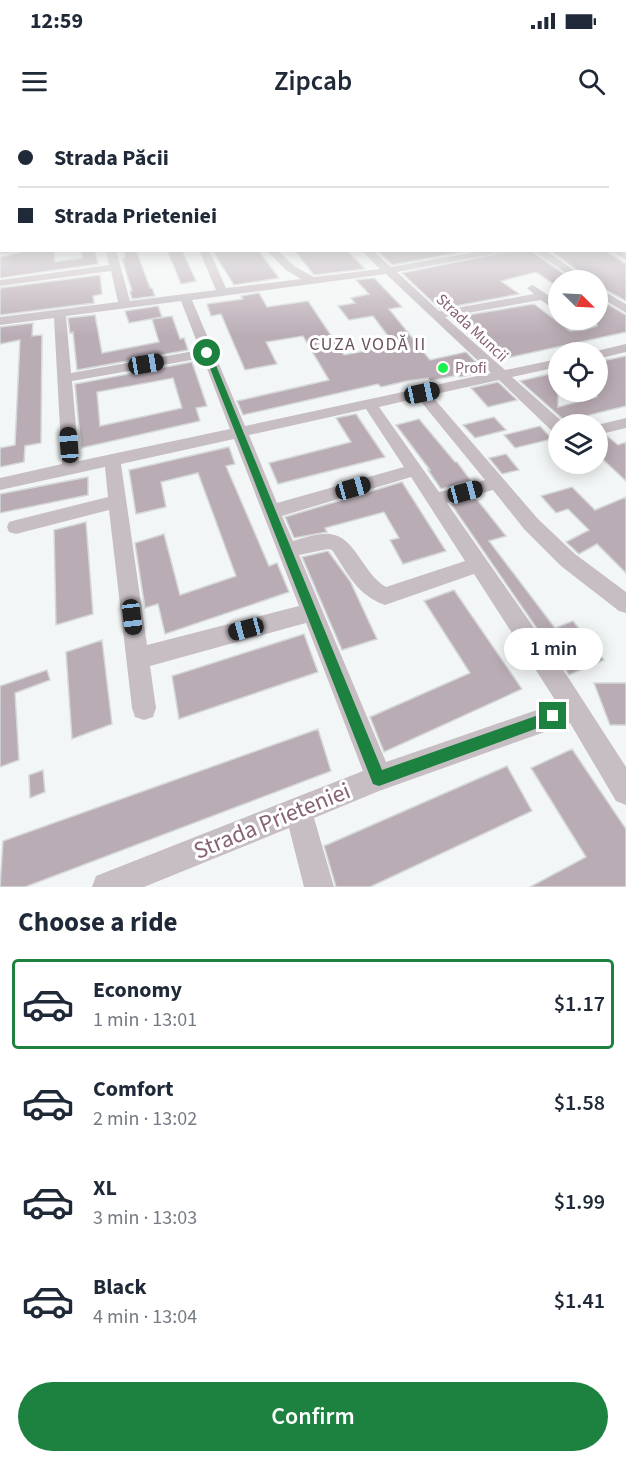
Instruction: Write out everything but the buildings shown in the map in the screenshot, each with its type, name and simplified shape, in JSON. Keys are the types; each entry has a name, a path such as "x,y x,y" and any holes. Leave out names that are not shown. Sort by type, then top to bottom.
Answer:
{"street":[{"path":"210,265 222,291"},
{"path":"287,265 311,280"},
{"name":"Strada Muncii","path":"380,265 548,418"},
{"path":"0,321 422,265"},
{"path":"0,283 86,274 115,267 125,305"},
{"path":"532,287 548,300"},
{"path":"434,315 542,296"},
{"path":"185,297 379,778"},
{"path":"608,297 626,309"},
{"path":"60,313 71,468"},
{"path":"608,352 626,348"},
{"path":"64,378 207,353"},
{"path":"0,484 548,365"},
{"path":"422,393 531,524 568,560 626,604"},
{"path":"370,404 574,709 626,791"},
{"path":"608,427 626,423"},
{"path":"111,459 144,708"},
{"path":"271,512 415,470"},
{"path":"435,500 498,483"},
{"path":"16,527 117,501"},
{"path":"286,550 328,541 339,544 365,586 385,596 477,565"},
{"path":"138,658 311,612"},
{"name":"Strada Prieteniei","path":"107,887 379,778 574,709"},
{"path":"298,810 319,887"}],"place":[{"name":"Profi","path":"443,368"}],"district":[{"name":"CUZA VODĂ II","path":"368,344"}],"route":[{"path":"207,353 344,697 379,778 553,716"}]}
